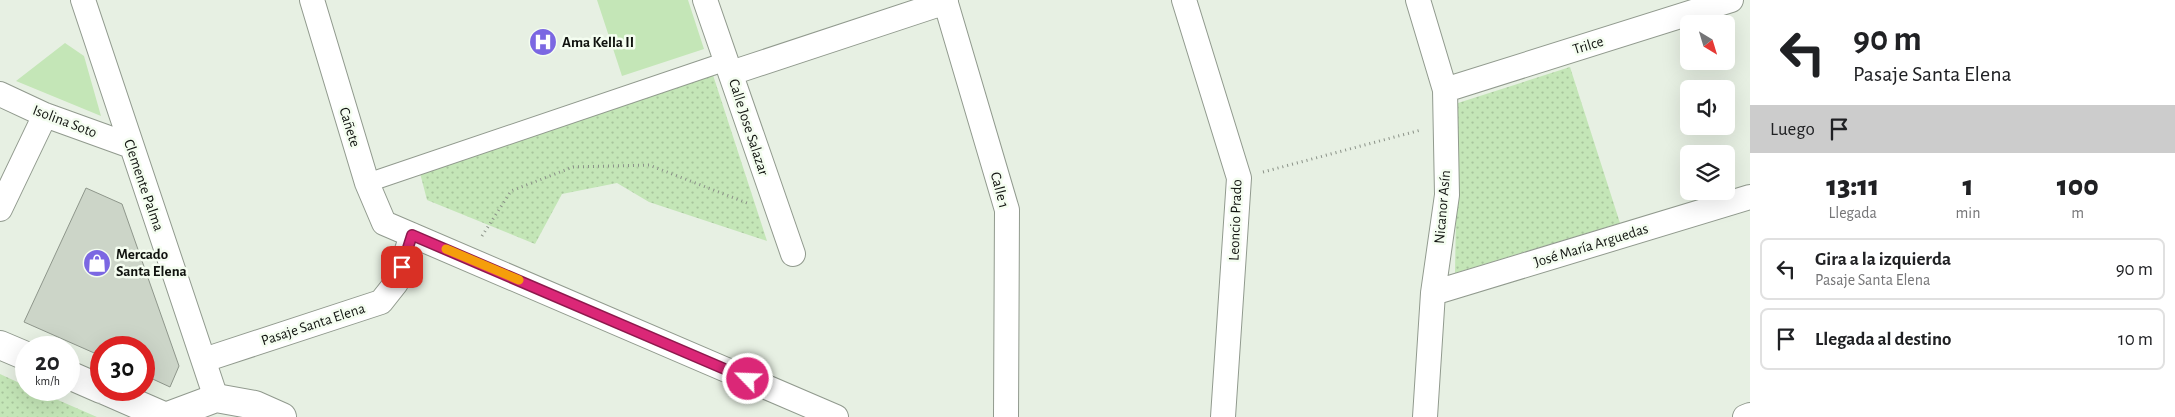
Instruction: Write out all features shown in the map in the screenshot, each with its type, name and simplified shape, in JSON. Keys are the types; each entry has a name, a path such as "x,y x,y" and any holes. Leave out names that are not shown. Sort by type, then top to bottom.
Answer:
{"main road":[{"path":"0,345 15,351"},
{"path":"130,401 165,417 216,398 255,405 282,417"}],"street":[{"name":"Clemente Palma","path":"83,0 216,398"},
{"name":"Cañete","path":"312,0 367,183 384,222 412,235"},
{"name":"Calle Jose Salazar","path":"705,0 792,254"},
{"name":"Leoncio Prado","path":"1184,0 1239,178 1223,417"},
{"name":"Nicanor Asín","path":"1418,0 1445,90 1446,123 1447,195 1433,293 1425,417"},
{"name":"Trilce","path":"1445,90 1731,0"},
{"path":"367,183 729,67 946,1"},
{"name":"Calle 1","path":"946,1 1007,210 1006,417"},
{"name":"Isolina Soto","path":"0,94 44,115 131,146"},
{"path":"0,209 44,115"},
{"name":"José María Arguedas","path":"1433,293 1750,197"},
{"path":"412,235 836,417"},
{"name":"Pasaje Santa Elena","path":"204,360 381,302 396,283 412,235"},
{"path":"1745,417 1750,415"}],"path":[{"path":"1239,178 1446,123"},
{"path":"468,258 512,191 573,166 649,164 778,216"}],"green space":[{"path":"597,0 688,0 704,49 622,76"},
{"path":"65,43 84,56 101,116 16,81"},
{"path":"1570,67 1620,223 1455,273 1458,103"},
{"path":"713,75 767,241 649,202 617,183 562,194 535,244 427,200 420,173"},
{"path":"0,374 15,381 15,401 60,401 97,417 0,417"}],"building":[{"name":"Mercado Santa Elena","path":"86,188 122,204 179,366 170,387 155,380 155,336 90,336 90,351 80,347 80,336 56,336 24,322"}],"slow traffic":[{"path":"446,249 519,280"}],"place":[{"name":"Ama Kella II","path":"543,42"},
{"name":"Mercado Santa Elena","path":"97,263"}],"route":[{"path":"402,267 412,235 486,265 748,379"}]}
